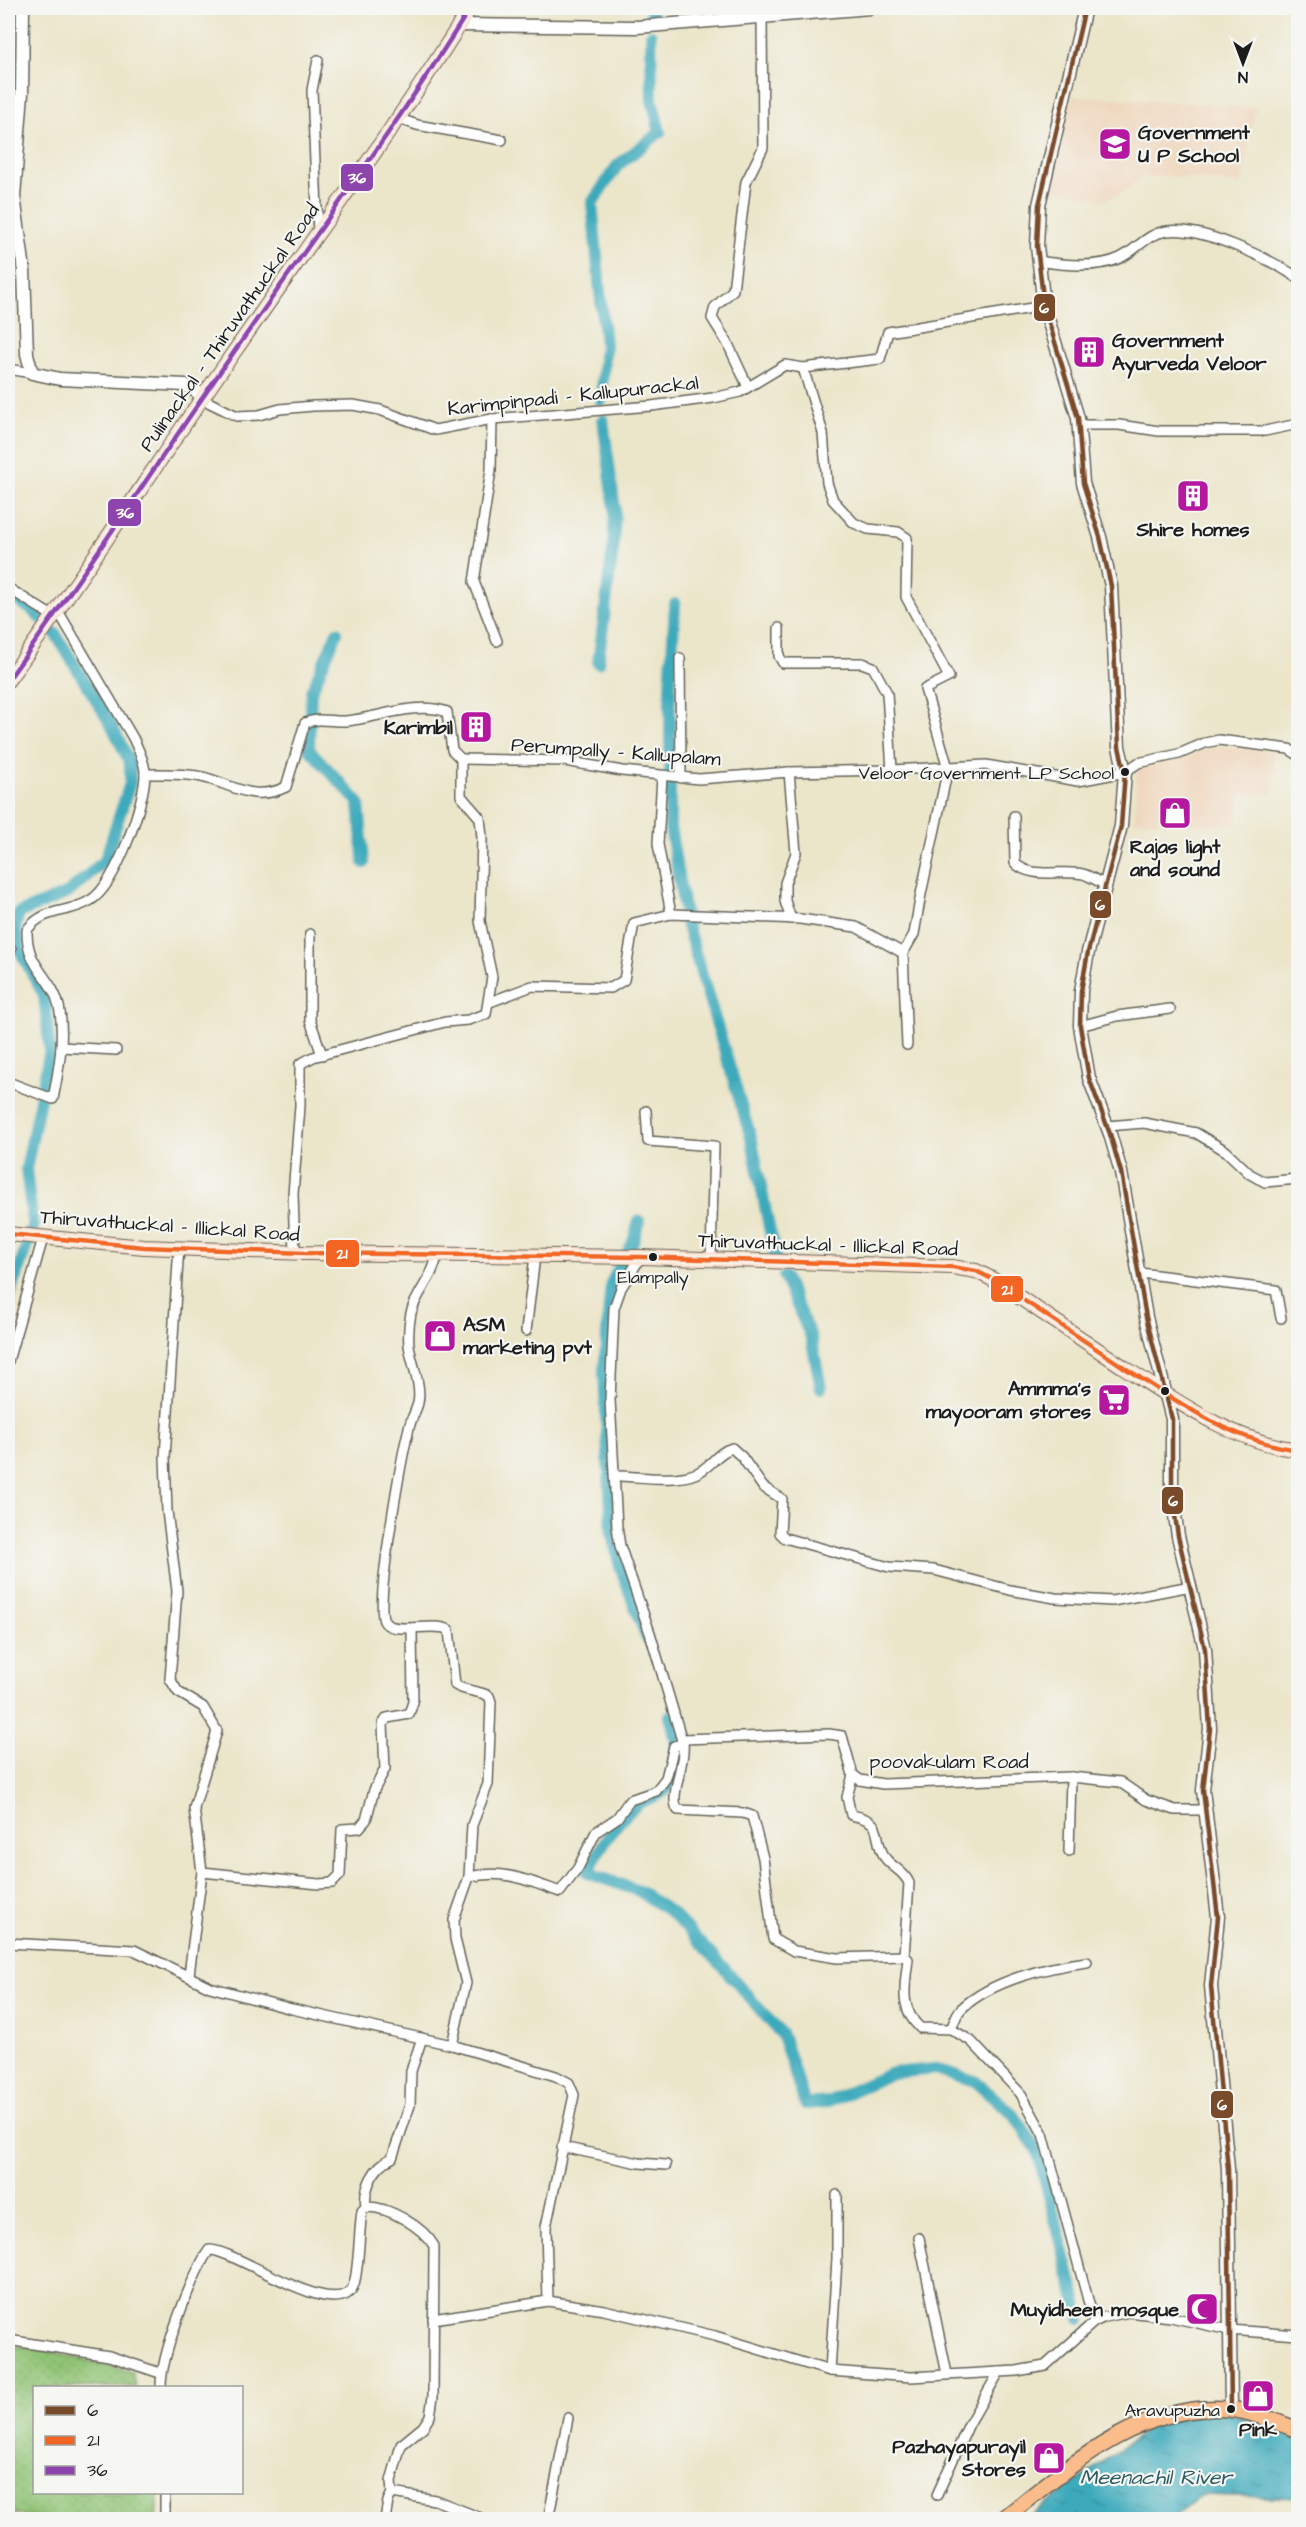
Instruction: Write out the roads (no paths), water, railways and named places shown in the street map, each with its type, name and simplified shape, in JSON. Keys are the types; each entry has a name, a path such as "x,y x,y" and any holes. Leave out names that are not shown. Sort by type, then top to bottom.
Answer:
{"main road":[{"name":"Pulinackal - Thiruvathuckal Road","path":"8,680 318,233 470,8"},
{"name":"Thiruvathuckal - Illickal Road","path":"14,1235 295,1253 711,1259 952,1267 976,1271 992,1279 1188,1409 1262,1444 1299,1450"},
{"path":"1002,2520 1070,2465 1145,2423 1190,2410 1231,2409 1299,2430"}],"street":[{"path":"23,8 22,93 11,184 24,270 27,354 32,373"},
{"path":"459,25 637,27 762,15 870,8"},
{"path":"1085,8 1040,205 1038,261 1044,306 1079,425 1083,483 1100,537 1111,586 1119,747 1125,772 1122,826 1105,885 1081,991 1080,1026 1089,1078 1121,1172 1146,1317 1172,1419 1174,1505 1178,1536 1205,1649 1210,1729 1203,1790 1218,1917 1211,1986 1228,2169 1231,2409"},
{"path":"748,387 728,342 712,318 715,307 734,290 746,182 763,148 762,15"},
{"path":"318,60 312,90 318,233"},
{"path":"397,118 417,125 502,140"},
{"path":"1038,261 1072,265 1104,262 1119,258 1147,237 1167,231 1218,240 1275,262 1299,278"},
{"name":"Karimpinpadi - Kallupurackal","path":"203,397 237,416 259,415 291,408 353,405 380,410 435,430 492,419 651,406 729,395 748,387 784,365 800,365 803,368 880,359 888,332 1044,306"},
{"path":"803,368 823,433 827,483 833,500 854,523 868,529 898,532 907,538 906,597 950,677 925,689 948,768 921,894 920,913 914,934 903,953 906,1045"},
{"path":"8,369 60,379 184,384 203,397"},
{"path":"492,419 490,470 476,553 474,582 497,640"},
{"path":"1079,425 1119,425 1169,431 1265,430 1299,424"},
{"path":"8,588 54,616 133,738 142,757 145,774 127,844 107,884 92,900 37,917 27,930 31,958 58,1004 61,1047 53,1099 8,1082"},
{"path":"779,628 778,656 783,663 862,663 873,667 887,693 892,770"},
{"path":"680,658 681,778"},
{"path":"145,774 197,776 261,795 273,793 286,787 305,723 317,718 343,722 395,712 437,708 447,712 452,750 461,759 461,796 480,818 482,837 480,921 492,977 490,1002 486,1014 468,1020 445,1022 322,1055 300,1064 300,1106 293,1194 295,1253"},
{"name":"Perumpally - Kallupalam","path":"461,759 565,761 662,776 714,779 789,772 948,768 966,764 986,765 1078,781 1125,772 1138,763 1179,754 1204,743 1219,740 1289,749 1299,755"},
{"path":"789,772 796,852 785,883 785,901 791,919"},
{"path":"662,776 658,844 675,914"},
{"path":"1014,816 1015,863 1020,869 1060,875 1084,874 1105,885"},
{"path":"490,1002 532,986 611,988 624,980 634,923 675,914 791,919 856,927 903,953"},
{"path":"310,934 310,1020 322,1055"},
{"path":"1080,1026 1117,1016 1170,1009"},
{"path":"61,1047 116,1050"},
{"path":"646,1111 648,1141 714,1146 711,1259"},
{"path":"1107,1126 1144,1123 1196,1133 1227,1151 1250,1173 1265,1182 1299,1179"},
{"path":"8,1361 41,1238"},
{"path":"179,1247 165,1458 167,1511 177,1591 170,1679 178,1692 203,1707 217,1728 194,1808 202,1872 189,1975"},
{"path":"437,1256 434,1271 412,1310 409,1344 419,1400 409,1427 384,1569 384,1621 389,1626 449,1630 455,1685 463,1690 479,1691 489,1696 491,1702 488,1784 472,1825 469,1877 454,1920 455,1939 466,1983 452,2044"},
{"path":"526,1331 535,1275 535,1256"},
{"path":"630,1257 614,1308 610,1400 620,1546 650,1633 685,1756 673,1799 675,1807 678,1810 752,1816 763,1858 773,1939 794,1951 837,1958 904,1956 908,1959 905,2006 909,2017 920,2028 951,2030 971,2041 1021,2094 1043,2134 1094,2322"},
{"path":"1140,1273 1276,1290 1281,1318"},
{"path":"616,1476 683,1477 699,1472 723,1450 732,1448 742,1457 763,1487 782,1499 780,1533 785,1538 889,1567 934,1570 1010,1590 1055,1598 1112,1601 1191,1586"},
{"path":"202,1872 319,1884 332,1883 340,1875 342,1828 359,1828 366,1820 374,1790 384,1769 383,1724 387,1718 409,1714 413,1702 412,1628"},
{"name":"poovakulam Road","path":"680,1743 829,1734 842,1736 853,1775 860,1780 883,1784 1071,1777 1120,1782 1146,1800 1175,1810 1204,1810"},
{"path":"469,1877 490,1872 510,1875 560,1892 578,1868 596,1832 617,1818 630,1800 656,1791 666,1778 680,1743"},
{"path":"853,1775 848,1797 851,1815 868,1818 877,1828 884,1857 904,1872 909,1883 904,1956"},
{"path":"1069,1851 1071,1777"},
{"path":"8,1943 134,1950 210,1987 292,2009 452,2044 556,2076 569,2083 574,2095 546,2227 548,2301"},
{"path":"951,2030 959,2010 977,1997 1026,1975 1055,1966 1087,1962"},
{"path":"161,2386 160,2373 181,2312 209,2250 225,2252 241,2262 315,2295 338,2298 347,2295 354,2284 361,2217 366,2207 364,2196 371,2179 382,2163 392,2158 398,2145 410,2105 411,2071 422,2038"},
{"path":"562,2147 639,2163 666,2165"},
{"path":"830,2371 837,2259 837,2195"},
{"path":"366,2207 376,2206 400,2218 431,2240 435,2253 433,2397 430,2416 401,2445 391,2481 392,2493 388,2500 385,2520"},
{"path":"920,2238 947,2374"},
{"path":"433,2319 548,2301 604,2310 715,2336 830,2371 910,2377 999,2372 1045,2366 1094,2322 1129,2312 1171,2317 1229,2330 1299,2335"},
{"path":"8,2340 109,2356 160,2373"},
{"path":"937,2496 969,2424 999,2372"},
{"path":"548,2520 568,2418"},
{"path":"392,2493 400,2492 435,2500 486,2520"},
{"path":"165,2494 165,2520"}],"water":[{"name":"Meenachil River","path":"1214,2410 1260,2422 1298,2437 1298,2498 1202,2495 1171,2519 1024,2520 1158,2422"}],"waterway":[{"path":"651,15 652,8"},
{"path":"601,400 605,345 592,203 618,165 660,132 652,100 651,35"},
{"path":"598,663 613,549 615,510 603,420"},
{"path":"8,595 31,609 40,618"},
{"path":"675,604 670,688 670,827 687,926 752,1141 775,1257"},
{"path":"337,632 311,692 309,749 359,803 364,863"},
{"path":"8,1302 33,1227 26,1169 50,1050 44,995 20,951 15,929 19,913 68,893 105,860 130,783 130,763 111,724 55,633"},
{"path":"639,1221 633,1242 611,1283 604,1372 612,1533 620,1567 647,1639"},
{"path":"784,1277 811,1337 821,1388"},
{"path":"670,1716 676,1755 674,1776 670,1784 662,1793 639,1803 622,1818 603,1844 588,1873 639,1891 673,1914 724,1968 782,2035 805,2104 828,2102 892,2073 935,2069 975,2081 1014,2115 1037,2150 1081,2319"}],"place":[{"name":"Government U P School","path":"1115,144"},
{"name":"Government Ayurveda Veloor","path":"1089,352"},
{"name":"Shire homes","path":"1193,496"},
{"name":"Karimbil","path":"476,727"},
{"name":"Veloor Government LP School","path":"1125,772"},
{"name":"Rajas light and sound","path":"1175,813"},
{"name":"Elampally","path":"653,1257"},
{"name":"ASM marketing pvt","path":"440,1336"},
{"name":"Ammma's mayooram stores","path":"1114,1400"},
{"name":"Muyidheen mosque","path":"1202,2309"},
{"name":"Pink","path":"1258,2396"},
{"name":"Aravupuzha","path":"1231,2409"},
{"name":"Pazhayapurayil Stores","path":"1049,2458"}]}
